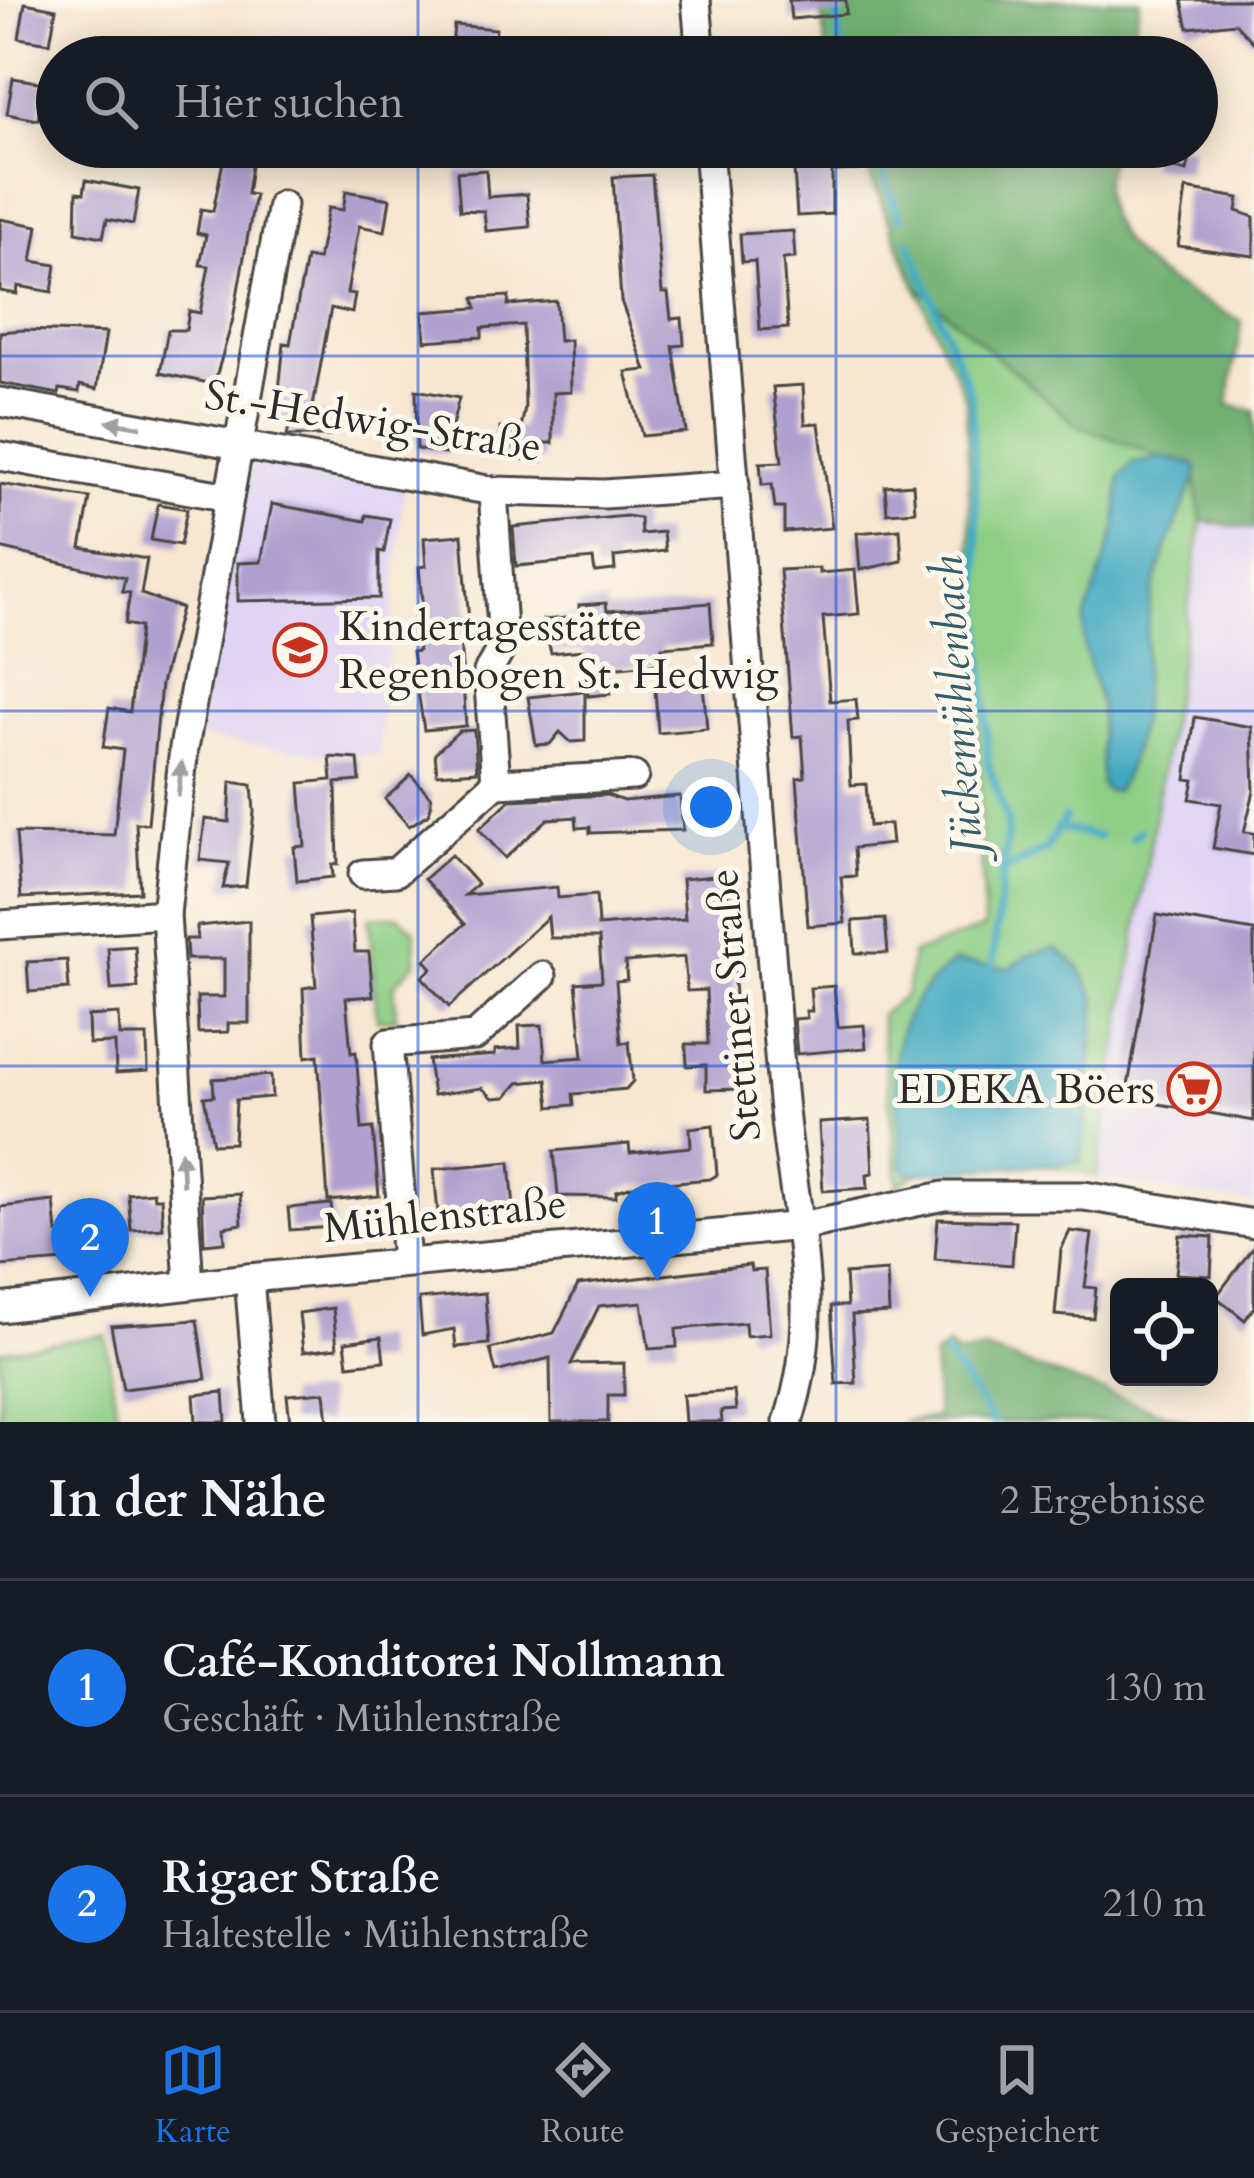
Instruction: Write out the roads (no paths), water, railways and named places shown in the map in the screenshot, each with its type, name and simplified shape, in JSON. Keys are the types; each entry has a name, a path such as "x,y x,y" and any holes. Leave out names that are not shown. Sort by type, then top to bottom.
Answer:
{"street":[{"path":"696,0 699,36"},
{"name":"Stettiner Straße","path":"710,168 779,1058 808,1275 806,1331 788,1422"},
{"path":"189,1285 166,914 184,748 282,205"},
{"name":"St.-Hedwig-Straße","path":"0,402 493,491 604,494 735,485"},
{"path":"0,456 229,496"},
{"path":"493,491 503,645 488,672 496,783"},
{"path":"362,874 396,872 496,783 634,776"},
{"path":"0,926 166,914"},
{"path":"406,1262 388,1042 475,1036 542,976"},
{"name":"Mühlenstraße","path":"0,1308 249,1278 802,1226 944,1196 1084,1196 1254,1225"},
{"path":"249,1278 261,1422"}],"water":[{"path":"1163,458 1192,463 1198,470 1155,583 1135,747 1116,791 1106,791 1101,786 1100,704 1084,648 1084,622 1116,529 1120,477 1135,462"},
{"path":"1057,948 1079,967 1097,1000 1082,1162 910,1174 902,1167 896,1079 901,1030 912,1007 954,962 1011,968 1029,954"}],"waterway":[{"name":"Jückemühlenbach","path":"835,0 839,36"},
{"name":"Jückemühlenbach","path":"882,168 900,219"},
{"name":"Jückemühlenbach","path":"909,242 971,395 988,763 1008,824 992,970"},
{"path":"1002,872 1045,850 1065,818"},
{"path":"1057,828 1099,837"},
{"path":"1133,837 1140,831"},
{"name":"Jückemühlenbach","path":"946,1354 993,1422"}],"place":[{"name":"Kindertagesstätte Regenbogen St. Hedwig","path":"300,650"},
{"name":"EDEKA Böers","path":"1194,1089"},
{"name":"Café-Konditorei Nollmann","path":"657,1281"},
{"name":"Rigaer Straße","path":"90,1297"}]}
